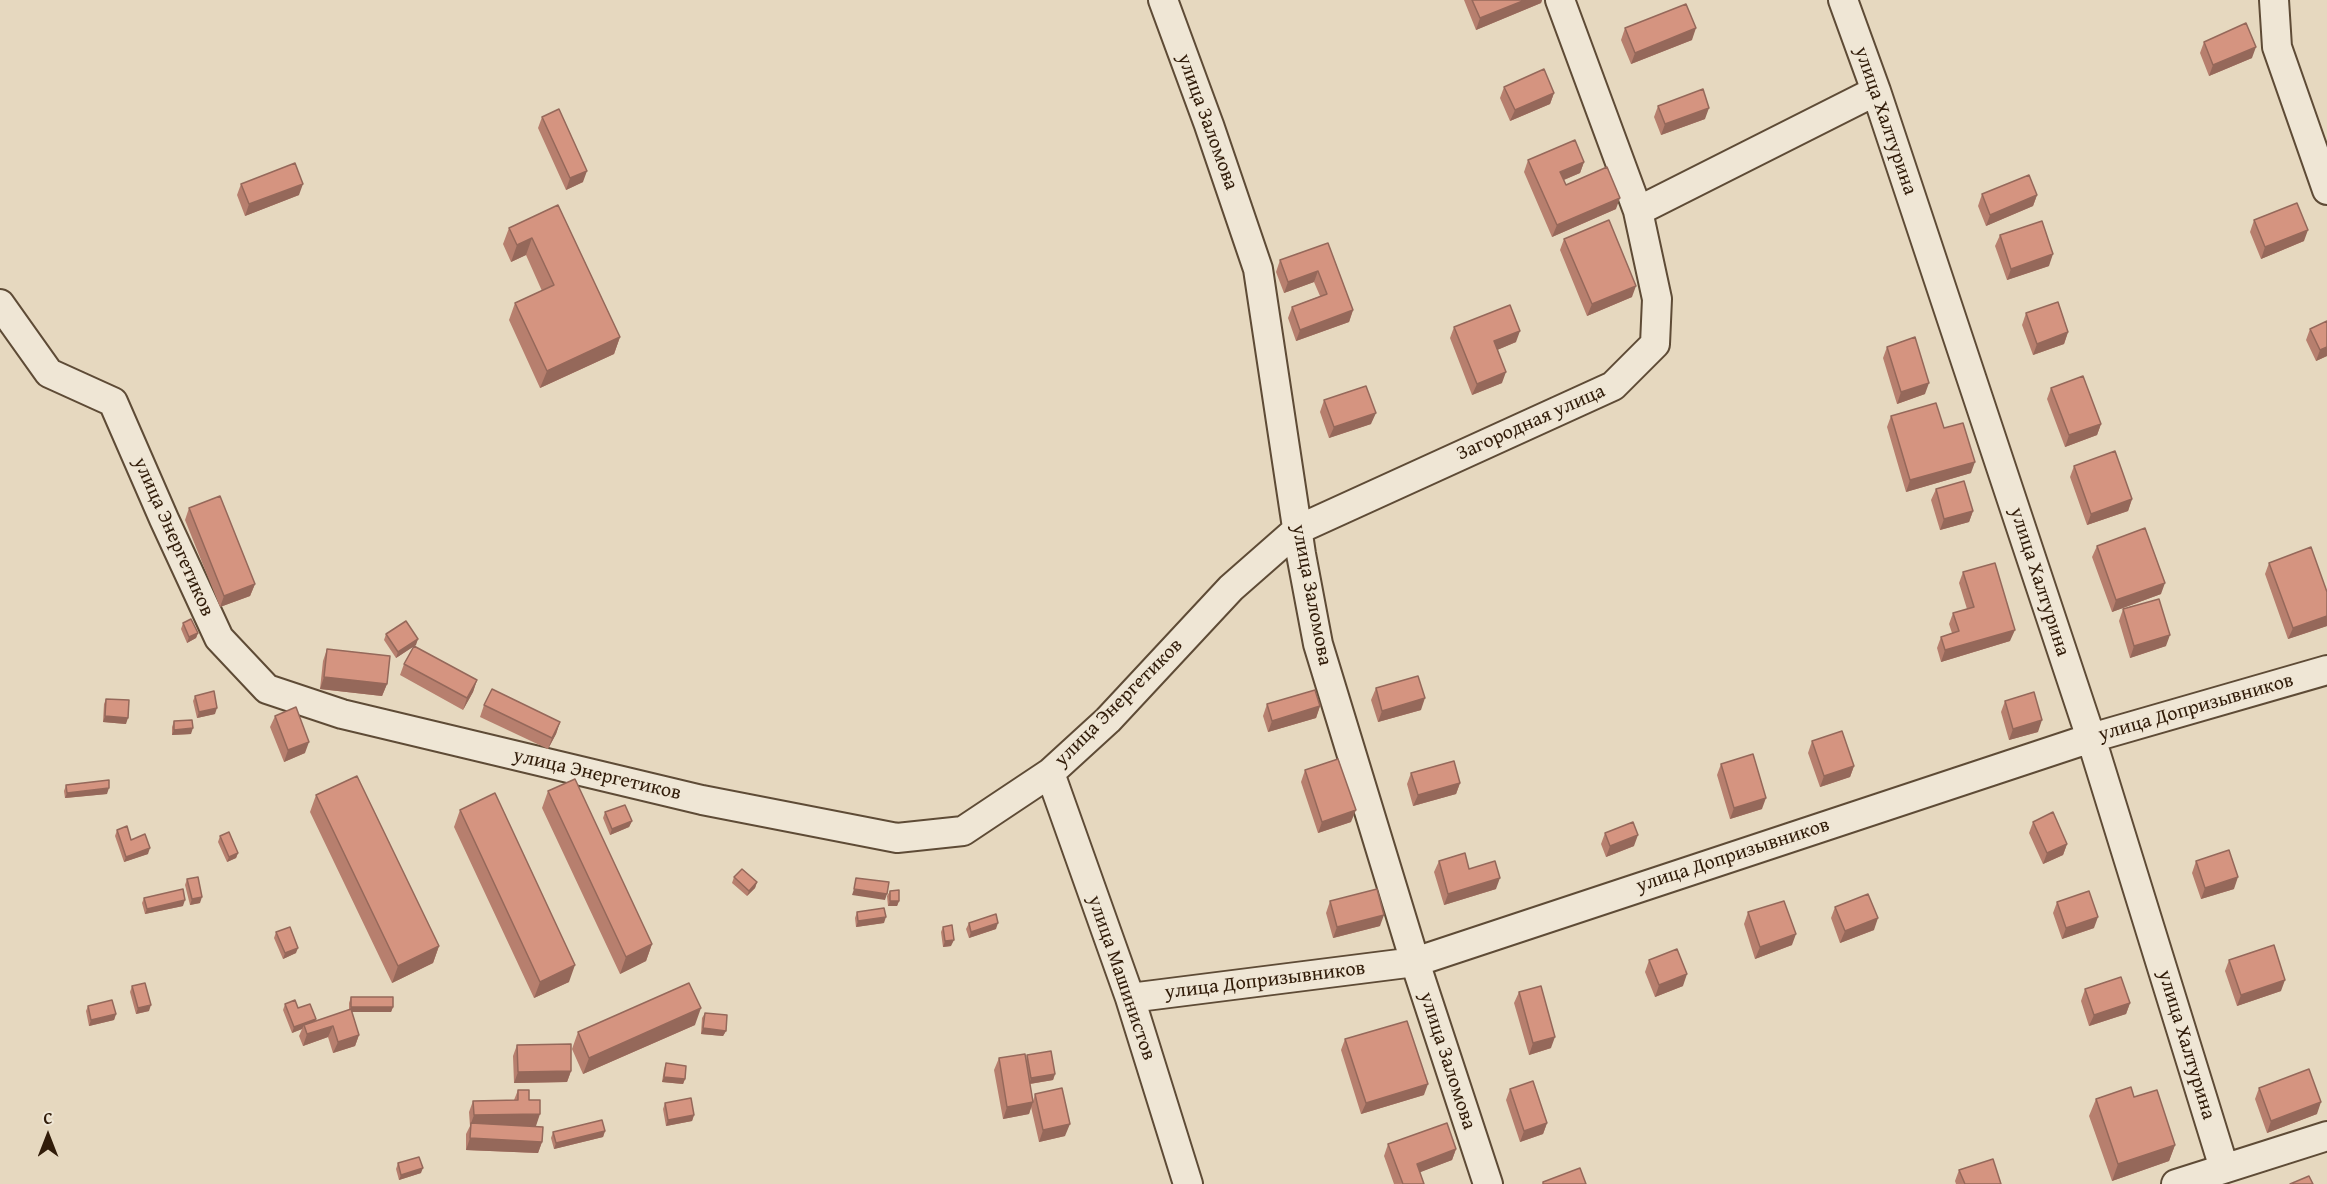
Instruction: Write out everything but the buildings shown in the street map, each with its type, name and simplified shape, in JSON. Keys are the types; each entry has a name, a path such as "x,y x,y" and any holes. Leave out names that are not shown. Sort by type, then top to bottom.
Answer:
{"street":[{"name":"улица Заломова","path":"1162,0 1209,125 1258,269 1297,530 1318,644 1415,962 1488,1184"},
{"name":"Загородная улица","path":"1297,530 1612,386 1655,344 1657,299 1638,211 1560,0"},
{"path":"2274,0 2277,48 2327,190"},
{"name":"улица Халтурина","path":"1851,4 1876,91 2091,738 2224,1168"},
{"path":"1638,211 1876,91"},
{"name":"улица Энергетиков","path":"0,304 49,373 113,402 219,638 267,689 342,714 702,800 897,838 963,831 1050,773 1108,720 1231,588 1297,530"},
{"name":"улица Допризывников","path":"1130,998 1415,962 2091,738 2327,670"},
{"name":"улица Машинистов","path":"1050,773 1130,998 1188,1184"},
{"path":"2176,1184 2327,1136"}]}
